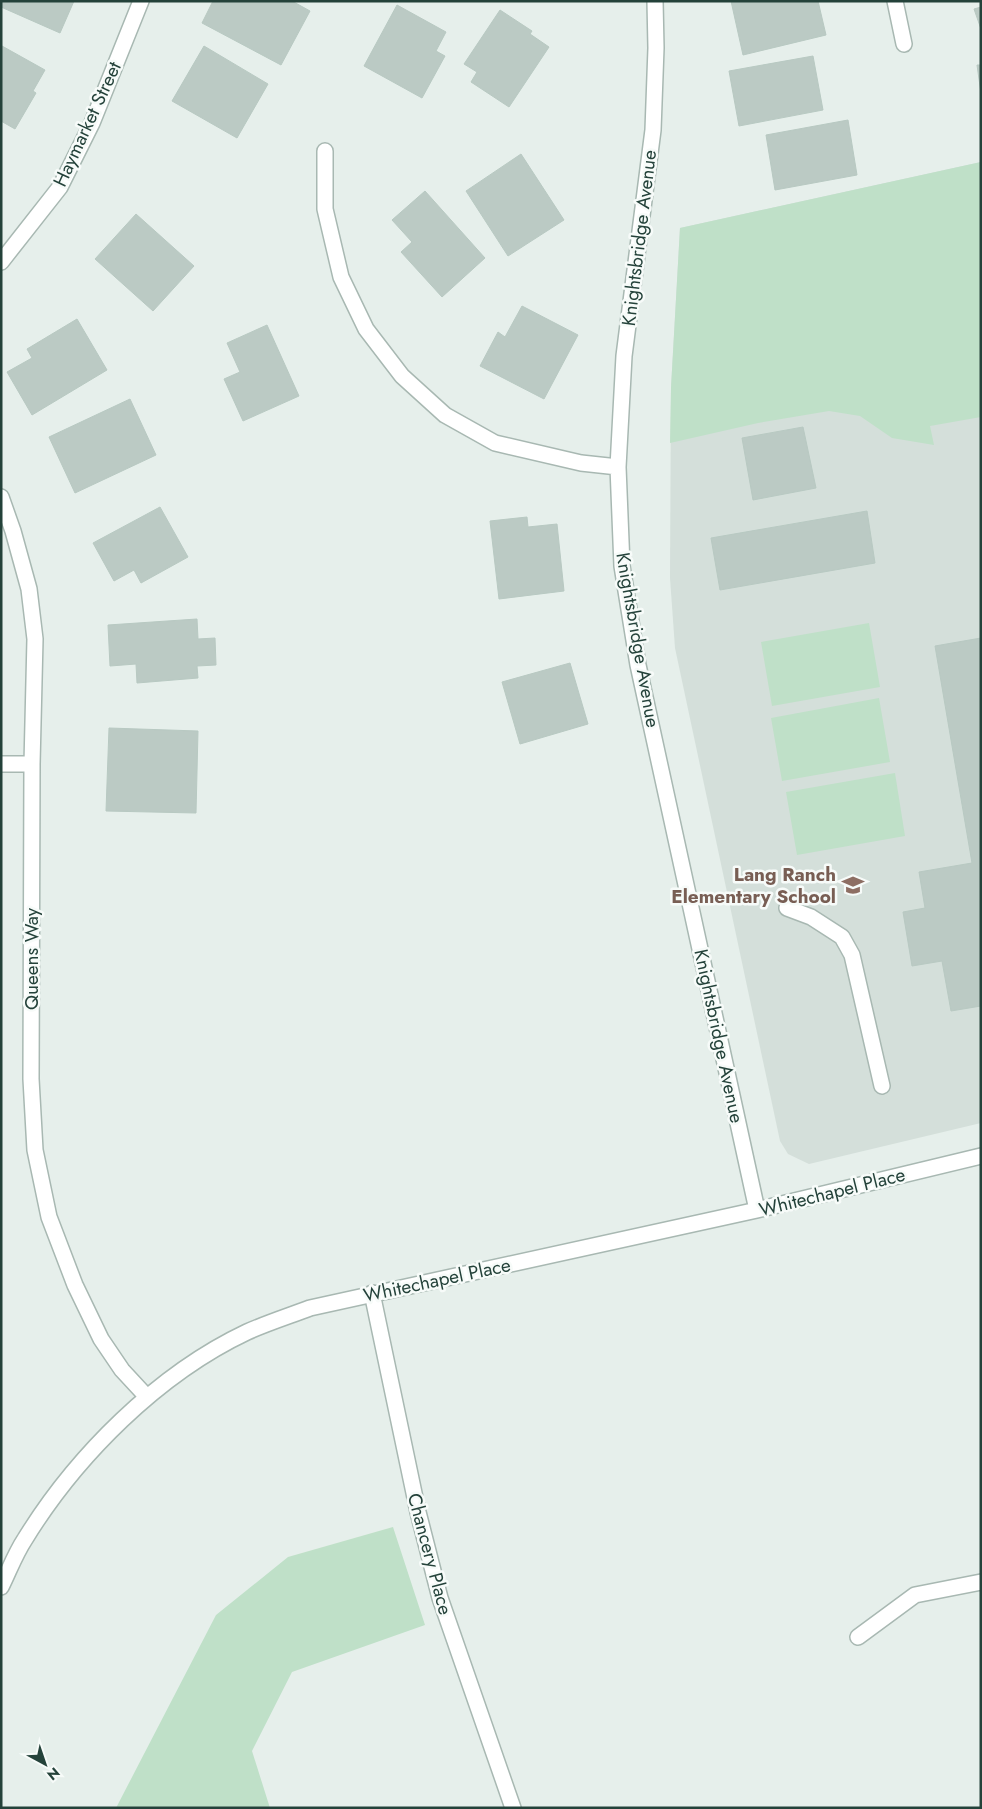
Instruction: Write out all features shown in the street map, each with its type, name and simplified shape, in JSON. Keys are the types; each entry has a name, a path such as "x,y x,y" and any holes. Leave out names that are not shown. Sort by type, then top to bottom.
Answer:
{"street":[{"name":"Haymarket Street","path":"1,262 60,187 92,123 141,1"},
{"name":"Knightsbridge Avenue","path":"655,1 656,48 653,130 624,356 618,467 622,566 638,665 758,1210"},
{"path":"895,1 904,44"},
{"path":"325,151 325,209 341,277 366,329 402,376 445,415 495,443 581,463 618,467"},
{"name":"Queens Way","path":"1,498 13,531 29,590 35,640 32,764 31,1079 35,1150 49,1217 75,1285 101,1339 122,1370 148,1397"},
{"path":"1,764 32,764"},
{"path":"787,908 811,917 842,937 852,955 882,1086"},
{"name":"Whitechapel Place","path":"1,1587 24,1540 77,1467 148,1397 195,1362 246,1332 310,1308 758,1210 981,1156"},
{"name":"Chancery Place","path":"372,1294 418,1512 440,1598 513,1808"},
{"path":"858,1636 915,1595 981,1582"}],"shaded area":[{"name":"Lang Ranch Elementary School","path":"981,162 981,1123 809,1164 788,1154 780,1141 675,648 670,578 671,388 680,228"}],"green space":[{"path":"981,162 981,417 930,426 934,445 892,438 860,416 829,411 758,423 670,443 671,388 680,228"},
{"path":"869,623 880,687 772,706 761,642"},
{"path":"879,698 890,762 782,781 771,718"},
{"path":"895,773 905,836 797,855 786,792"},
{"path":"393,1527 425,1625 292,1672 252,1751 270,1808 116,1808 216,1615 288,1557"}],"building":[{"path":"1,1 74,1 60,33 1,7"},
{"path":"213,1 292,1 310,11 281,65 202,23"},
{"path":"731,1 818,1 826,35 743,55"},
{"path":"397,5 446,32 436,51 445,56 422,98 364,66"},
{"path":"981,7 981,29 974,9"},
{"path":"500,10 532,31 530,34 549,47 509,107 471,82 477,72 464,64"},
{"path":"2,46 45,70 33,91 36,93 15,129 1,121"},
{"path":"204,46 268,84 237,138 172,101"},
{"path":"813,56 823,110 739,126 729,71"},
{"path":"977,65 981,65 981,93"},
{"path":"848,120 857,175 775,190 766,135"},
{"path":"521,154 564,220 508,256 466,191"},
{"path":"425,191 485,258 442,297 401,252 412,242 392,220"},
{"path":"136,214 194,266 153,311 95,259"},
{"path":"522,306 578,335 544,399 480,366 498,332 505,337"},
{"path":"77,319 107,370 32,415 7,372 32,358 27,349"},
{"path":"267,325 299,396 243,421 224,379 240,372 227,343"},
{"path":"130,399 156,455 75,493 49,437"},
{"path":"803,427 816,488 753,500 742,438"},
{"path":"160,507 188,557 141,583 134,570 114,581 93,543"},
{"path":"867,511 875,563 720,590 711,538"},
{"path":"527,517 528,527 557,524 564,591 499,599 490,521"},
{"path":"197,619 198,639 215,638 216,665 197,666 198,678 137,683 136,664 110,666 108,625"},
{"path":"981,638 981,1006 951,1011 942,961 912,966 903,912 925,908 919,872 972,863 935,646"},
{"path":"570,663 588,724 520,744 502,682"},
{"path":"109,728 198,731 196,813 106,811"}],"place":[{"name":"Lang Ranch Elementary School","path":"853,885"}]}
